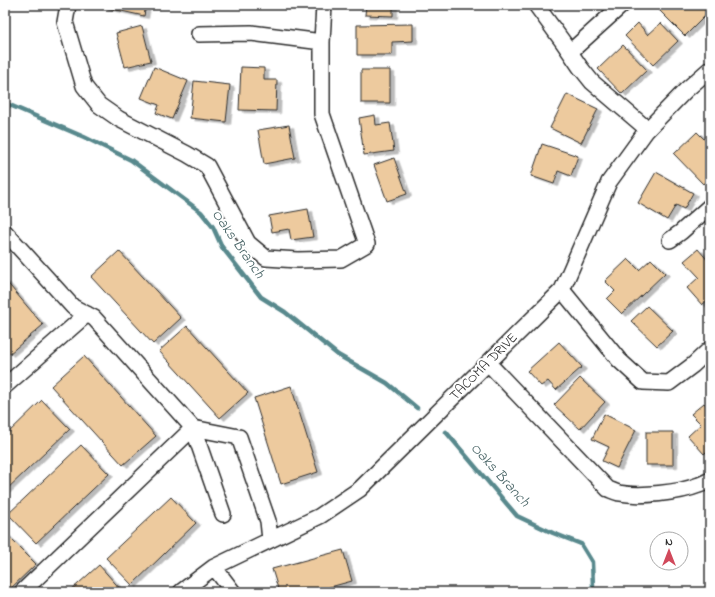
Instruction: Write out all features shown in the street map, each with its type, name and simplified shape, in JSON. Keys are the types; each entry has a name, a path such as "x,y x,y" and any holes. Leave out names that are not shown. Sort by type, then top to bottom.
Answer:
{"street":[{"path":"68,5 65,22 84,86 99,105 119,119 207,166 248,243 266,258 298,260 341,259 367,244 322,114 322,42 324,5"},
{"path":"536,5 592,82 647,129"},
{"path":"570,52 622,5"},
{"path":"199,34 251,33 322,42"},
{"name":"TACOMA DRIVE","path":"181,592 214,568 320,516 360,489 562,290 609,182 647,129 686,90 710,69"},
{"path":"670,240 710,206"},
{"path":"5,232 73,307 94,318 193,428 223,514"},
{"path":"562,290 619,360 643,382 669,383 693,365 710,349"},
{"path":"5,386 87,314"},
{"path":"488,363 608,489 618,493 655,494 682,490 700,485 710,480"},
{"path":"193,428 240,437 268,521 270,540"},
{"path":"22,592 193,428"},
{"path":"214,568 233,592"}],"building":[{"path":"104,5 146,5 144,16 103,7"},
{"path":"366,5 393,5 393,16 365,15"},
{"path":"654,5 703,5 710,11 685,36"},
{"path":"638,23 648,35 661,23 678,41 653,65 625,36"},
{"path":"413,24 413,41 392,42 392,55 357,55 357,25"},
{"path":"142,26 151,61 125,67 116,33"},
{"path":"623,45 647,70 622,94 598,69"},
{"path":"154,67 188,81 172,119 156,113 159,105 141,98"},
{"path":"241,67 264,68 264,80 277,80 276,111 239,110"},
{"path":"361,70 390,70 390,103 361,103"},
{"path":"194,81 230,85 226,122 190,118"},
{"path":"567,94 598,109 581,143 550,128"},
{"path":"375,115 376,125 390,123 394,151 364,155 359,118"},
{"path":"710,122 710,130 706,126"},
{"path":"289,125 295,158 264,164 258,130"},
{"path":"697,132 710,145 710,177 703,184 674,154"},
{"path":"542,144 578,156 571,176 558,171 554,184 531,176"},
{"path":"394,158 407,194 387,201 374,165"},
{"path":"656,172 693,193 684,209 676,205 667,220 638,203"},
{"path":"308,209 313,237 291,240 289,229 272,232 269,216"},
{"path":"698,249 710,263 710,298 702,305 687,288 699,277 684,261"},
{"path":"119,251 181,318 153,344 91,277"},
{"path":"628,259 639,270 651,259 665,273 622,314 607,299 615,291 605,281"},
{"path":"5,280 43,325 9,354 5,349"},
{"path":"647,306 673,331 657,346 631,321"},
{"path":"187,326 248,393 220,418 159,351"},
{"path":"559,342 582,367 556,390 548,381 541,386 527,371"},
{"path":"84,356 156,436 123,465 51,386"},
{"path":"580,378 605,402 580,429 554,405"},
{"path":"291,386 318,472 281,484 254,398"},
{"path":"42,400 70,429 5,491 5,436"},
{"path":"704,403 710,409 710,448 704,454 688,436 701,424 691,414"},
{"path":"604,414 636,430 617,468 602,461 609,447 592,439"},
{"path":"646,432 673,432 673,465 646,465"},
{"path":"81,445 109,474 36,543 8,514"},
{"path":"171,497 196,523 132,585 106,558"},
{"path":"5,533 36,564 7,592 5,592"},
{"path":"343,550 352,581 312,592 279,592 272,569"},
{"path":"99,565 123,592 69,592"}],"waterway":[{"name":"Oaks Branch","path":"5,103 84,137 131,160 201,212 213,227 222,247 261,297 285,312 338,355 387,383 417,408"},
{"name":"Oaks Branch","path":"446,432 517,516 581,544 592,562 593,586 589,592"}]}
